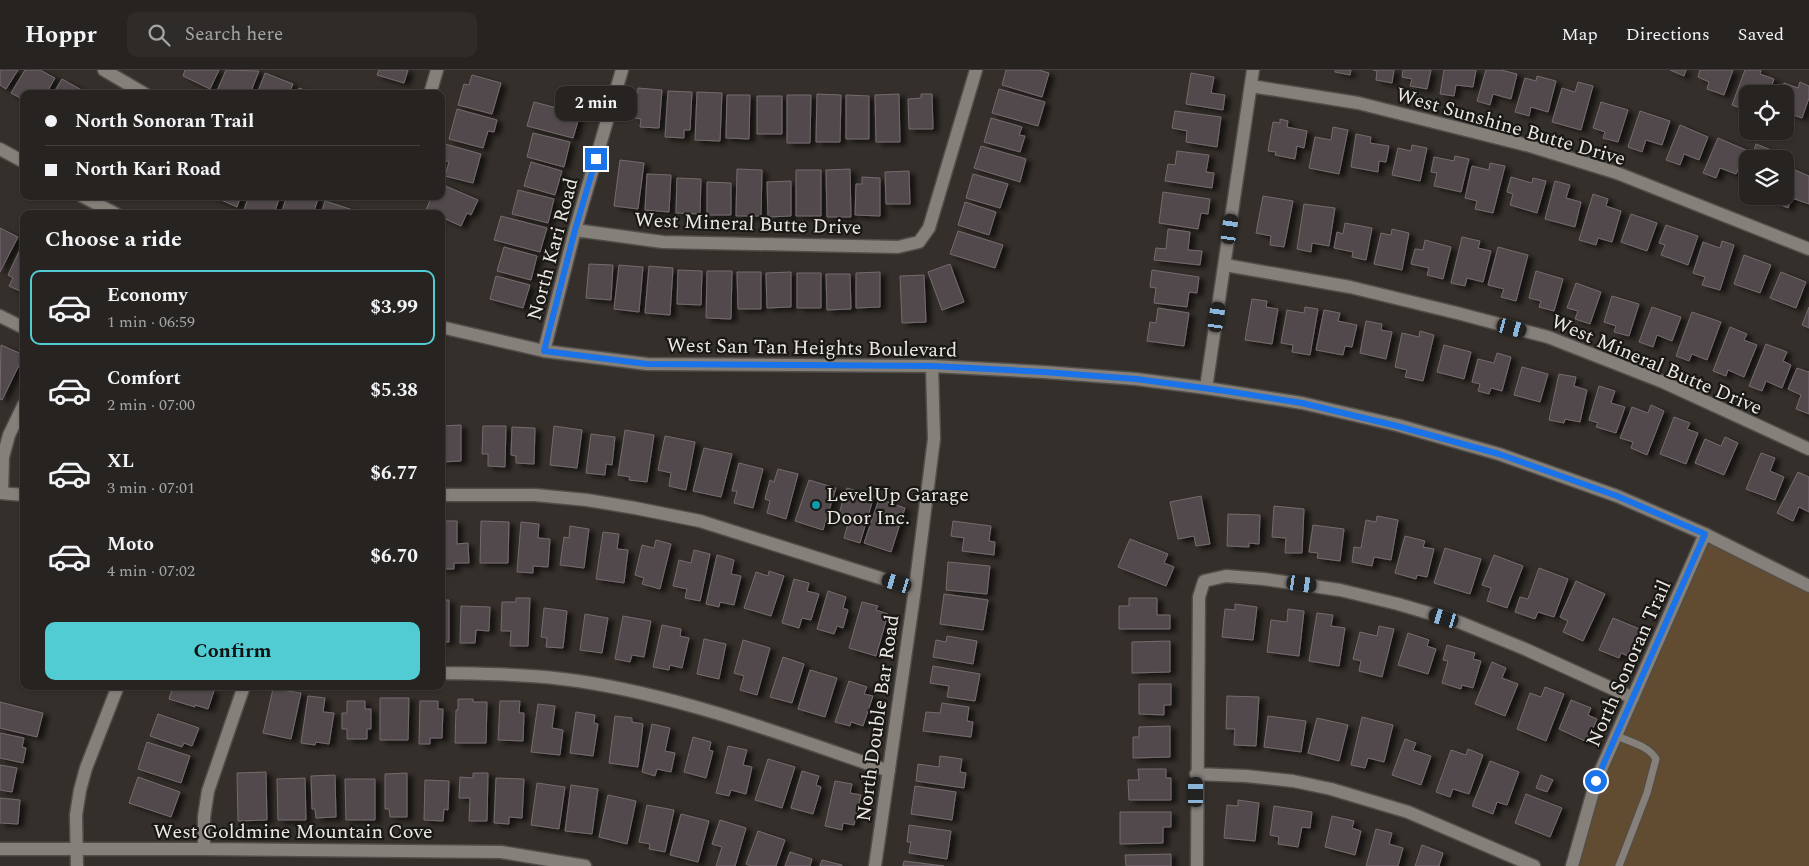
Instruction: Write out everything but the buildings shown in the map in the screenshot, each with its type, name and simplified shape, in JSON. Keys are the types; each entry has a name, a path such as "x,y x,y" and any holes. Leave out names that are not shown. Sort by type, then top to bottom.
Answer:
{"street":[{"path":"104,70 138,90"},
{"path":"431,90 437,70"},
{"name":"North Kari Road","path":"544,351 575,230 622,70"},
{"name":"West Mineral Butte Drive","path":"575,230 663,242 898,247 919,242 929,228 976,70"},
{"path":"1206,388 1253,70"},
{"name":"West Sunshine Butte Drive","path":"1251,86 1358,103 1530,146 1617,173 1809,249"},
{"path":"0,149 20,160"},
{"path":"90,200 108,210"},
{"name":"West Mineral Butte Drive","path":"1225,264 1350,287 1457,313 1548,338 1663,382 1809,449"},
{"path":"0,316 20,326"},
{"name":"West San Tan Heights Boulevard","path":"445,328 544,351 647,364 932,366 1044,372 1136,379 1302,403 1397,426 1499,454 1617,496 1705,534 1809,586"},
{"name":"North Double Bar Road","path":"876,866 934,439 932,366"},
{"path":"20,413 3,457 1,493 20,495"},
{"path":"445,495 544,496 587,500 700,521 915,589"},
{"name":"North Sonoran Trail","path":"1572,866 1596,781 1705,534"},
{"path":"1197,866 1196,774 1199,597 1204,581 1226,576 1264,579 1340,590 1398,604 1468,625 1633,698"},
{"path":"445,673 542,677 578,681 631,691 725,714 889,771"},
{"path":"77,866 76,815 80,790 86,768 116,690"},
{"path":"204,848 204,817 208,791 243,690"},
{"path":"1196,774 1255,777 1331,788 1408,812 1534,866"},
{"name":"West Goldmine Mountain Cove","path":"0,849 204,848 501,852 586,866"}],"lane":[{"path":"1616,736 1648,750 1656,759 1646,793 1619,866"}],"shaded area":[{"path":"1705,534 1809,586 1809,866 1572,866 1585,818"}],"place":[{"name":"LevelUp Garage Door Inc.","path":"816,505"}],"route":[{"path":"596,159 575,230 544,351 647,364 932,366 1044,372 1136,379 1226,391 1302,403 1397,426 1499,454 1617,496 1705,534 1596,781"}]}
